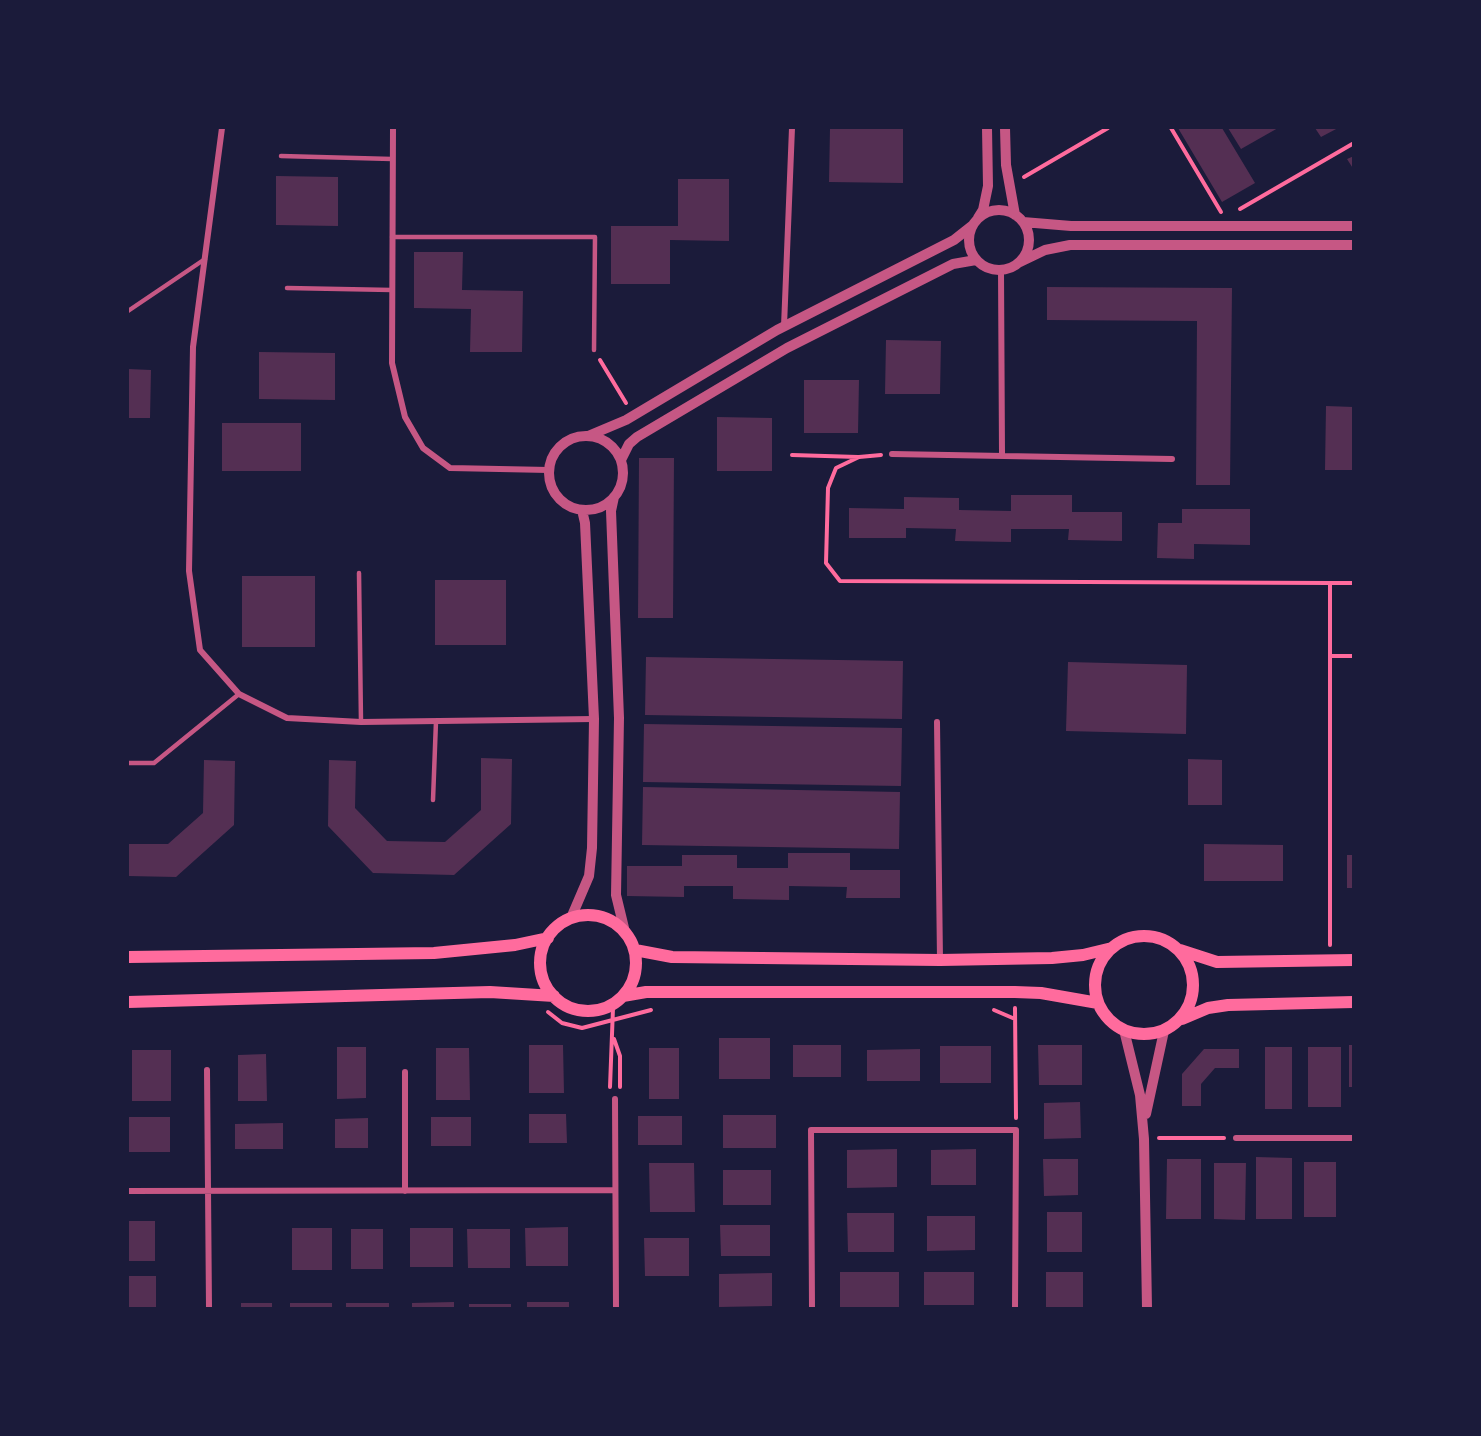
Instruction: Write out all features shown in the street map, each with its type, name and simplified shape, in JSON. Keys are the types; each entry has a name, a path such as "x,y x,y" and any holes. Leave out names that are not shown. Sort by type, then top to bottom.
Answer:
{"main road":[{"path":"618,1000 635,975 635,951 625,932 616,924 594,915 571,918 561,924 548,938 540,963 546,986 554,996 577,1010 590,1011 646,992 1015,992 1041,993 1098,1003"},
{"path":"635,951 672,957 940,960 1052,958 1083,955 1112,948 1131,937 1146,936 1167,941 1179,950 1217,962 1353,960"},
{"path":"128,957 434,953 515,945 548,938"},
{"path":"1112,948 1102,960 1096,973 1095,988 1098,1003 1106,1016 1124,1030 1139,1034 1164,1031 1178,1021 1208,1008 1228,1005 1353,1002"},
{"path":"1178,1021 1191,1002 1194,986 1192,970 1179,950"},
{"path":"128,1002 490,992 554,996"}],"street":[{"path":"222,128 193,347 189,571 200,650 239,694 287,718 361,722 594,719"},
{"path":"393,128 392,363 405,417 423,448 450,468 549,470"},
{"path":"784,326 792,128"},
{"path":"987,128 987,192 983,210 974,223 969,239 976,260 983,266 1001,270 1045,250 1070,245 1353,245"},
{"path":"1005,128 1008,186 1029,238 1029,246 1020,262"},
{"path":"614,497 603,506 582,510 561,501 554,492 549,470 551,459 566,441 588,436 626,420 784,326 954,240 990,211 1007,211 1019,218 1054,226 1227,222 1353,226"},
{"path":"625,932 616,896 619,718 611,512 614,497 622,482 621,460 624,452 637,437 787,348 953,264 976,260"},
{"path":"1001,270 1002,455"},
{"path":"588,436 609,443 621,460"},
{"path":"892,454 1172,459"},
{"path":"571,918 589,876 592,848 594,719 585,523 582,510"},
{"path":"937,722 940,960"},
{"path":"1124,1030 1140,1095 1144,1139 1146,1308"},
{"path":"1144,1139 1148,1096 1164,1031"},
{"path":"207,1070 209,1308"},
{"path":"405,1072 405,1191"},
{"path":"615,1098 616,1308"},
{"path":"813,1308 811,1130 1016,1130 1015,1308"},
{"path":"1236,1138 1353,1138"},
{"path":"128,1191 615,1190"}],"lane":[{"path":"281,156 392,159"},
{"path":"392,237 595,237 594,350"},
{"path":"128,311 205,259"},
{"path":"287,288 392,290"},
{"path":"359,573 361,722"},
{"path":"128,763 154,763 239,694"},
{"path":"433,800 436,721"}],"path":[{"path":"1008,186 1108,128"},
{"path":"1170,128 1227,222 1353,143"},
{"path":"594,350 626,403"},
{"path":"792,455 859,457 892,454"},
{"path":"859,457 836,468 828,488 826,562 840,582 1353,583"},
{"path":"1330,583 1330,961"},
{"path":"1330,656 1353,656"},
{"path":"1015,992 1016,1130"},
{"path":"615,1098 610,1086 614,1022 618,1000"},
{"path":"546,1011 562,1023 582,1028 614,1022 661,1007"},
{"path":"989,1008 1015,1019"},
{"path":"614,1038 620,1066 621,1085 615,1098"},
{"path":"1144,1139 1236,1138"}],"building":[{"path":"830,128 903,128 903,183 829,182"},
{"path":"1178,128 1222,128 1255,183 1222,202"},
{"path":"1228,128 1278,128 1241,149"},
{"path":"1315,128 1338,128 1321,137"},
{"path":"1354,156 1354,170 1347,159"},
{"path":"276,176 338,177 338,226 276,225"},
{"path":"678,179 729,179 729,241 670,240 670,284 611,284 611,226 678,226"},
{"path":"414,252 463,252 462,290 523,291 522,352 470,352 471,309 414,308"},
{"path":"1047,287 1232,288 1230,485 1196,485 1197,321 1047,320"},
{"path":"886,340 941,341 940,394 885,394"},
{"path":"259,352 335,353 335,400 259,399"},
{"path":"128,369 151,370 150,418 128,418"},
{"path":"804,380 859,380 858,433 804,433"},
{"path":"1326,406 1354,407 1354,470 1325,470"},
{"path":"717,417 772,418 772,471 717,471"},
{"path":"222,423 301,423 301,471 222,471"},
{"path":"639,458 674,458 673,618 638,618"},
{"path":"1011,495 1072,495 1072,512 1122,512 1122,541 1068,540 1069,529 1011,529 1011,542 955,541 956,529 906,528 906,538 849,538 849,508 904,509 904,497 959,498 959,510 1011,511"},
{"path":"1182,509 1250,509 1250,545 1194,544 1194,559 1157,558 1158,523 1182,523"},
{"path":"242,576 315,576 315,647 242,647"},
{"path":"435,580 506,580 506,645 435,645"},
{"path":"646,657 903,661 902,719 645,715"},
{"path":"1068,662 1187,665 1186,734 1066,731"},
{"path":"644,724 902,728 901,786 643,782"},
{"path":"481,758 512,759 511,824 454,875 373,873 328,826 329,760 356,761 355,808 387,841 445,842 481,810"},
{"path":"1188,759 1222,760 1222,805 1188,805"},
{"path":"204,760 235,761 234,825 176,877 128,876 128,844 168,844 203,813"},
{"path":"643,787 900,792 899,849 642,845"},
{"path":"1204,844 1283,845 1283,881 1204,881"},
{"path":"788,853 850,853 850,870 900,870 900,898 846,898 847,887 789,886 789,900 733,899 733,886 684,886 684,897 627,896 627,866 682,866 682,855 737,855 737,868 788,868"},
{"path":"1347,855 1354,855 1354,888 1347,888"},
{"path":"719,1038 770,1038 770,1079 719,1079"},
{"path":"529,1045 563,1045 564,1093 529,1093"},
{"path":"793,1045 841,1045 841,1077 793,1077"},
{"path":"1038,1045 1082,1045 1082,1085 1039,1085"},
{"path":"1349,1045 1354,1045 1354,1087 1349,1087"},
{"path":"940,1046 991,1046 991,1083 940,1083"},
{"path":"337,1047 366,1047 366,1098 337,1099"},
{"path":"1265,1047 1292,1047 1292,1109 1265,1109"},
{"path":"1308,1047 1341,1047 1341,1107 1308,1107"},
{"path":"436,1048 469,1048 470,1100 436,1100"},
{"path":"649,1048 679,1048 679,1099 649,1099"},
{"path":"920,1049 920,1081 867,1081 867,1050"},
{"path":"1204,1049 1239,1049 1239,1068 1215,1068 1201,1084 1201,1106 1182,1106 1182,1074"},
{"path":"132,1050 171,1050 171,1101 132,1101"},
{"path":"266,1054 267,1101 238,1101 238,1055"},
{"path":"1080,1102 1081,1138 1044,1139 1044,1103"},
{"path":"529,1114 566,1114 567,1143 529,1143"},
{"path":"723,1115 776,1115 776,1148 723,1148"},
{"path":"638,1116 682,1116 682,1145 638,1145"},
{"path":"129,1117 170,1117 170,1152 129,1152"},
{"path":"431,1117 471,1117 471,1146 431,1146"},
{"path":"368,1118 368,1148 335,1148 335,1119"},
{"path":"283,1123 283,1149 235,1149 235,1124"},
{"path":"897,1149 897,1187 847,1188 847,1150"},
{"path":"976,1149 976,1185 931,1185 931,1150"},
{"path":"1256,1157 1292,1158 1292,1219 1256,1219"},
{"path":"1043,1159 1078,1159 1078,1195 1044,1196"},
{"path":"1167,1159 1201,1159 1201,1219 1166,1219"},
{"path":"1304,1162 1336,1162 1336,1217 1304,1217"},
{"path":"649,1163 694,1163 695,1212 650,1212"},
{"path":"1214,1163 1246,1163 1245,1220 1214,1219"},
{"path":"723,1170 771,1170 771,1205 723,1205"},
{"path":"1047,1212 1082,1212 1082,1252 1047,1252"},
{"path":"847,1213 894,1213 894,1252 848,1252"},
{"path":"927,1216 975,1216 975,1250 927,1251"},
{"path":"128,1221 155,1221 155,1261 128,1261"},
{"path":"720,1225 770,1225 770,1256 721,1256"},
{"path":"568,1227 568,1266 526,1266 525,1228"},
{"path":"292,1228 332,1228 332,1270 292,1270"},
{"path":"410,1228 453,1228 453,1267 410,1267"},
{"path":"351,1229 383,1229 383,1269 351,1269"},
{"path":"467,1229 510,1229 510,1268 468,1268"},
{"path":"644,1238 689,1238 689,1276 645,1276"},
{"path":"840,1272 899,1272 899,1308 840,1308"},
{"path":"924,1272 974,1272 974,1305 924,1305"},
{"path":"1046,1272 1083,1272 1083,1308 1046,1308"},
{"path":"772,1273 772,1306 719,1307 719,1274"},
{"path":"128,1276 156,1276 156,1308 128,1308"},
{"path":"454,1302 454,1308 412,1308 412,1303"},
{"path":"527,1302 569,1302 569,1308 527,1308"},
{"path":"241,1303 272,1303 272,1308 241,1308"},
{"path":"290,1303 332,1303 332,1308 290,1308"},
{"path":"346,1303 389,1303 389,1308 346,1308"},
{"path":"469,1304 511,1304 511,1308 469,1308"}]}
